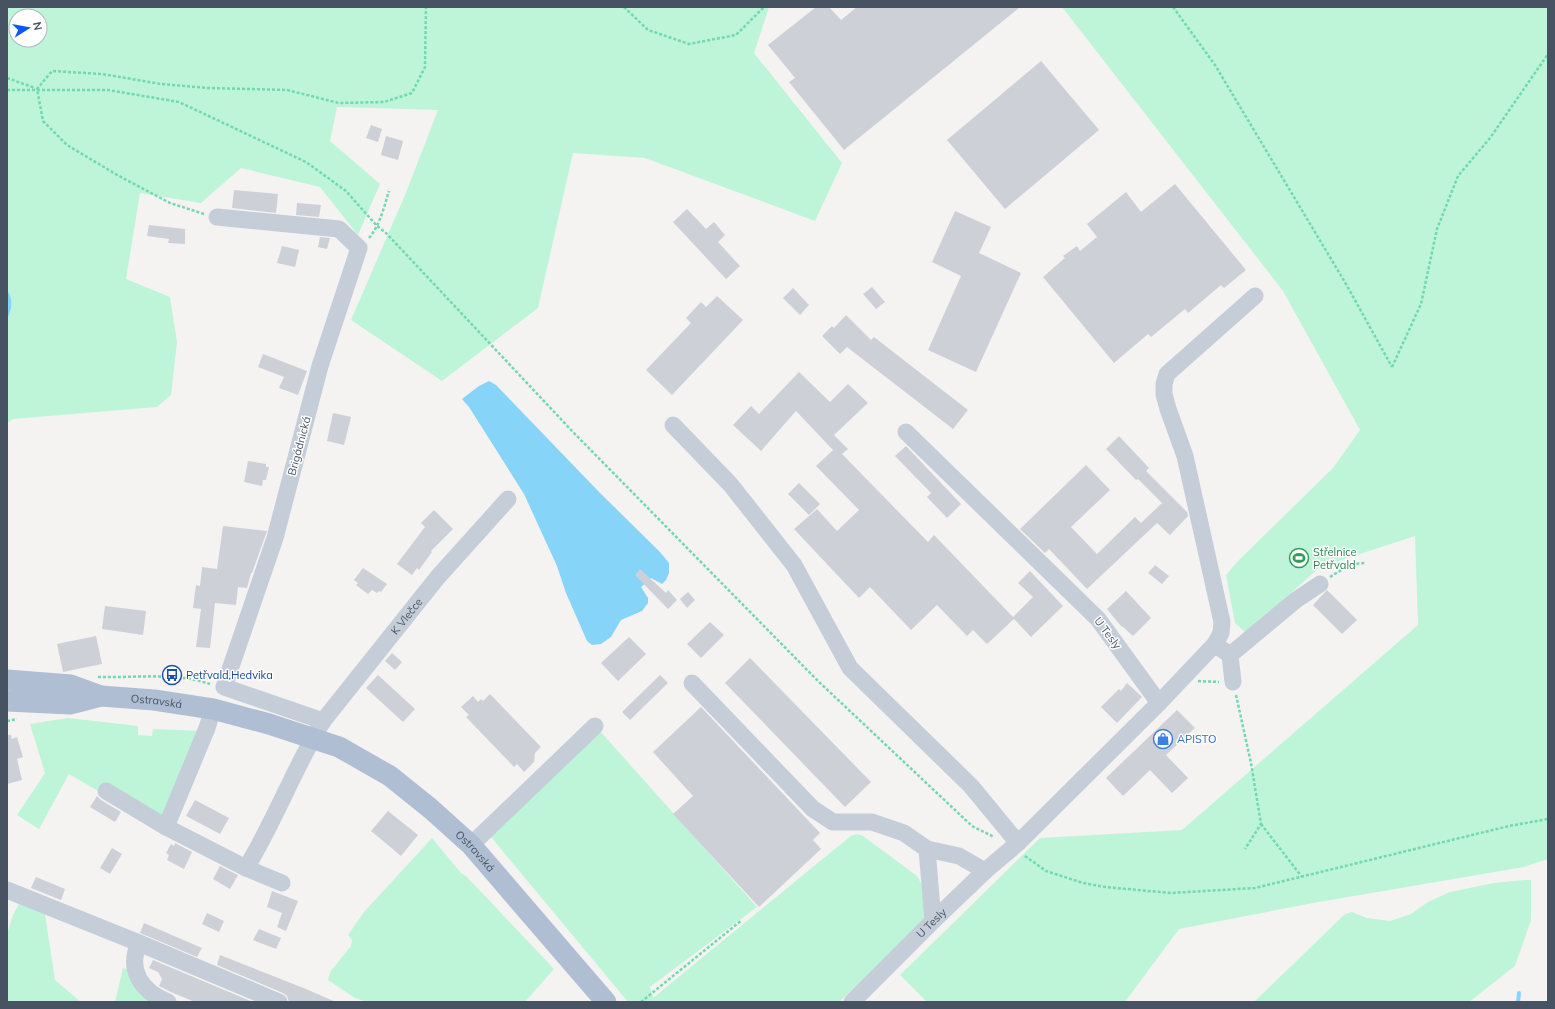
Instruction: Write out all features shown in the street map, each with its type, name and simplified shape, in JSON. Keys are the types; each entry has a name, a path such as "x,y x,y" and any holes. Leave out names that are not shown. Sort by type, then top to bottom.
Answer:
{"main road":[{"name":"Ostravská","path":"7,680 71,684 101,696 154,700 213,709 269,724 317,730 339,747 390,776 431,809 471,845 606,1002"},
{"name":"Ostravská","path":"7,701 70,704 101,696"}],"street":[{"name":"Brigádnická","path":"217,217 339,229 359,248 320,366 275,538 224,687 317,730"},
{"path":"1159,704 1215,644 1221,633 1222,622 1186,456 1168,409 1164,394 1164,384 1167,374 1255,296"},
{"path":"673,425 730,484 794,566 850,668 971,786 1015,845"},
{"name":"U Tesly","path":"852,1002 933,921 985,871 1015,845 1159,704 1098,618 906,432"},
{"name":"K Vlečce","path":"317,730 437,578 508,499"},
{"path":"1230,654 1296,600 1320,584"},
{"path":"1215,644 1230,654"},
{"path":"1230,654 1233,682"},
{"path":"692,683 813,809 833,822 872,822 904,833 927,849 959,856 985,871"},
{"path":"166,827 207,728 213,709"},
{"path":"471,845 595,726"},
{"path":"246,868 261,844 317,730"},
{"path":"106,791 166,827 246,868 282,883"},
{"path":"927,849 933,921"},
{"path":"7,890 139,943 279,1002"},
{"path":"139,943 134,953 134,972 146,989 168,1002"}],"path":[{"path":"37,89 52,71 102,74 161,84 208,88 287,90 339,103 384,102 412,93 424,67 426,7"},
{"path":"624,7 648,30 689,44 736,34 764,7"},
{"path":"1173,7 1215,65 1346,284 1392,367 1422,304 1437,229 1458,176 1490,138 1548,54"},
{"path":"7,78 37,89"},
{"path":"37,89 43,121 67,145 119,176 170,203 217,217"},
{"path":"7,90 108,90 179,102 306,162 346,191 377,226 386,233 573,432 818,681 972,826 1015,845 1046,871 1083,883 1105,887 1178,892 1255,888 1509,826 1548,819"},
{"path":"377,226 389,191"},
{"path":"1320,584 1351,564 1366,562"},
{"path":"95,676 174,677 202,681 216,686"},
{"path":"1181,681 1233,682 1251,763 1261,824 1302,877"},
{"path":"1245,849 1261,824"},
{"path":"640,1002 742,920"}],"green space":[{"path":"7,7 769,7 754,53 842,163 815,221 645,158 573,153 538,308 442,381 351,320 405,195 438,110 337,107 330,141 380,184 358,235 320,187 241,168 201,203 140,193 126,279 170,297 177,342 171,395 157,407 13,419 7,423 7,319 12,304 7,290"},
{"path":"1062,7 1548,7 1548,859 1524,867 1313,903 1179,929 1125,1002 927,1002 900,975 1040,838 1182,830 1418,625 1415,536 1320,567 1246,633 1235,623 1226,575 1239,560 1333,468 1360,430 1283,291"},
{"path":"68,718 138,726 138,735 152,736 153,729 203,731 167,816 153,815 98,791 69,774 39,829 17,815 45,773 30,724"},
{"path":"600,731 757,907 650,987 653,998 851,836 857,834 863,836 917,876 925,898 924,921 839,1002 628,1002 491,837"},
{"path":"432,838 461,873 467,877 554,969 525,1002 367,1002 355,998 328,980 330,972 351,946 352,940 348,935 364,912"},
{"path":"1531,880 1531,920 1515,966 1469,1002 1254,1002 1345,914 1352,912 1367,918 1390,921 1411,914 1428,902 1450,892 1494,883"},
{"path":"19,904 45,914 55,980 81,1002 7,1002 7,934 13,915"},
{"path":"123,968 127,969 158,1002 115,1002"}],"water":[{"path":"7,290 11,297 12,304 7,319"},
{"path":"489,381 496,385 601,494 660,552 669,563 669,573 666,580 662,584 651,578 641,587 648,598 648,603 642,611 621,620 611,637 601,644 592,645 587,641 566,593 557,566 524,494 469,407 462,399 479,386"}],"building":[{"path":"816,7 829,7 841,20 857,7 1020,7 844,150 789,82 795,78 768,45"},
{"path":"1041,61 1099,130 1005,209 947,140"},
{"path":"371,125 382,129 378,142 366,138"},
{"path":"386,136 403,141 398,160 381,155"},
{"path":"1175,184 1246,270 1224,288 1221,285 1188,313 1185,309 1151,337 1148,334 1114,363 1043,277 1065,258 1063,256 1077,246 1080,251 1097,237 1087,224 1126,192 1141,212"},
{"path":"234,190 278,194 276,213 232,208"},
{"path":"297,203 321,205 319,217 296,215"},
{"path":"687,209 706,229 714,222 725,235 718,242 740,266 726,279 673,222"},
{"path":"955,211 991,227 979,253 1021,273 976,372 928,350 961,276 932,262"},
{"path":"149,225 185,229 185,244 168,243 169,239 147,236"},
{"path":"320,237 330,238 327,249 318,247"},
{"path":"282,246 299,250 295,267 277,263"},
{"path":"872,287 885,302 876,309 863,294"},
{"path":"793,288 809,305 800,315 783,298"},
{"path":"717,296 743,320 672,395 646,370 691,323 686,318 701,302 706,307"},
{"path":"846,315 871,340 874,337 968,410 953,429 847,347 840,354 822,336 832,326 834,328"},
{"path":"263,354 307,371 298,395 279,388 284,377 258,367"},
{"path":"799,372 830,402 848,384 868,403 834,435 848,449 842,454 928,542 934,535 1013,617 1033,597 1018,583 1030,571 1063,606 1031,637 1014,619 987,644 973,630 967,636 937,605 911,630 870,587 859,598 794,529 817,509 837,531 859,510 816,466 833,450 796,411 761,451 733,425 751,406 759,414"},
{"path":"333,413 351,417 344,445 327,441"},
{"path":"1119,436 1149,468 1146,471 1187,512 1188,516 1170,535 1157,523 1087,589 1049,549 1045,553 1020,529 1086,465 1110,490 1071,527 1097,554 1135,517 1141,523 1162,503 1138,479 1136,480 1106,449"},
{"path":"906,446 961,504 947,518 927,497 931,493 895,456"},
{"path":"248,461 266,464 266,467 269,467 266,480 263,480 262,486 244,482"},
{"path":"799,483 820,504 809,515 788,494"},
{"path":"434,510 453,529 431,551 432,552 419,570 417,568 412,575 397,564 425,527 421,523"},
{"path":"223,526 267,531 247,588 238,587 236,605 215,603 210,648 196,647 201,609 193,608 196,585 200,586 202,567 217,569"},
{"path":"1155,565 1169,576 1162,584 1148,573"},
{"path":"363,568 387,584 381,592 379,591 377,593 372,590 368,594 356,585 358,583 354,580"},
{"path":"640,569 666,593 668,590 677,600 668,609 635,575"},
{"path":"1327,590 1357,620 1342,634 1313,605"},
{"path":"1126,591 1151,618 1133,636 1121,626 1107,609"},
{"path":"688,592 695,600 687,608 680,599"},
{"path":"105,606 146,611 143,635 102,629"},
{"path":"710,622 724,635 701,658 687,644"},
{"path":"96,636 102,664 63,672 57,644"},
{"path":"629,637 646,654 618,681 601,663"},
{"path":"392,653 402,662 395,670 385,661"},
{"path":"750,658 871,782 845,807 725,683"},
{"path":"378,675 415,709 403,722 366,688"},
{"path":"660,675 668,683 630,720 622,712"},
{"path":"1127,683 1142,697 1117,723 1101,707 1119,689 1121,691"},
{"path":"490,694 541,747 535,753 534,762 524,772 517,764 514,767 466,717 469,715 461,707 473,696 478,702 481,699 483,701"},
{"path":"701,707 820,833 813,840 821,849 759,907 673,814 693,796 653,752"},
{"path":"1177,710 1195,728 1166,755 1188,778 1172,793 1150,770 1123,796 1106,778"},
{"path":"7,735 11,735 12,739 17,737 23,757 17,759 22,780 7,784"},
{"path":"97,796 121,812 115,822 90,807"},
{"path":"195,800 229,818 220,834 186,816"},
{"path":"388,811 418,835 401,856 371,831"},
{"path":"175,843 192,852 184,869 167,860 169,855 166,853 171,844 174,846"},
{"path":"112,848 122,854 110,874 100,868"},
{"path":"220,866 238,875 230,889 213,879"},
{"path":"36,877 65,889 61,900 31,888"},
{"path":"272,891 298,901 286,931 277,927 282,913 267,907"},
{"path":"207,913 224,921 219,932 202,924"},
{"path":"144,923 202,948 197,957 140,933"},
{"path":"259,929 281,938 276,949 253,940"},
{"path":"220,955 336,1002 289,1002 287,996 283,993 217,965"},
{"path":"153,960 253,1002 195,1002 173,993 159,986 162,979 158,972 149,968"}],"waterway":[{"path":"1518,1002 1519,993"}],"place":[{"name":"Střelnice Petřvald","path":"1299,558"},
{"name":"Petřvald,Hedvika","path":"172,675"},
{"name":"APISTO","path":"1163,739"}]}
